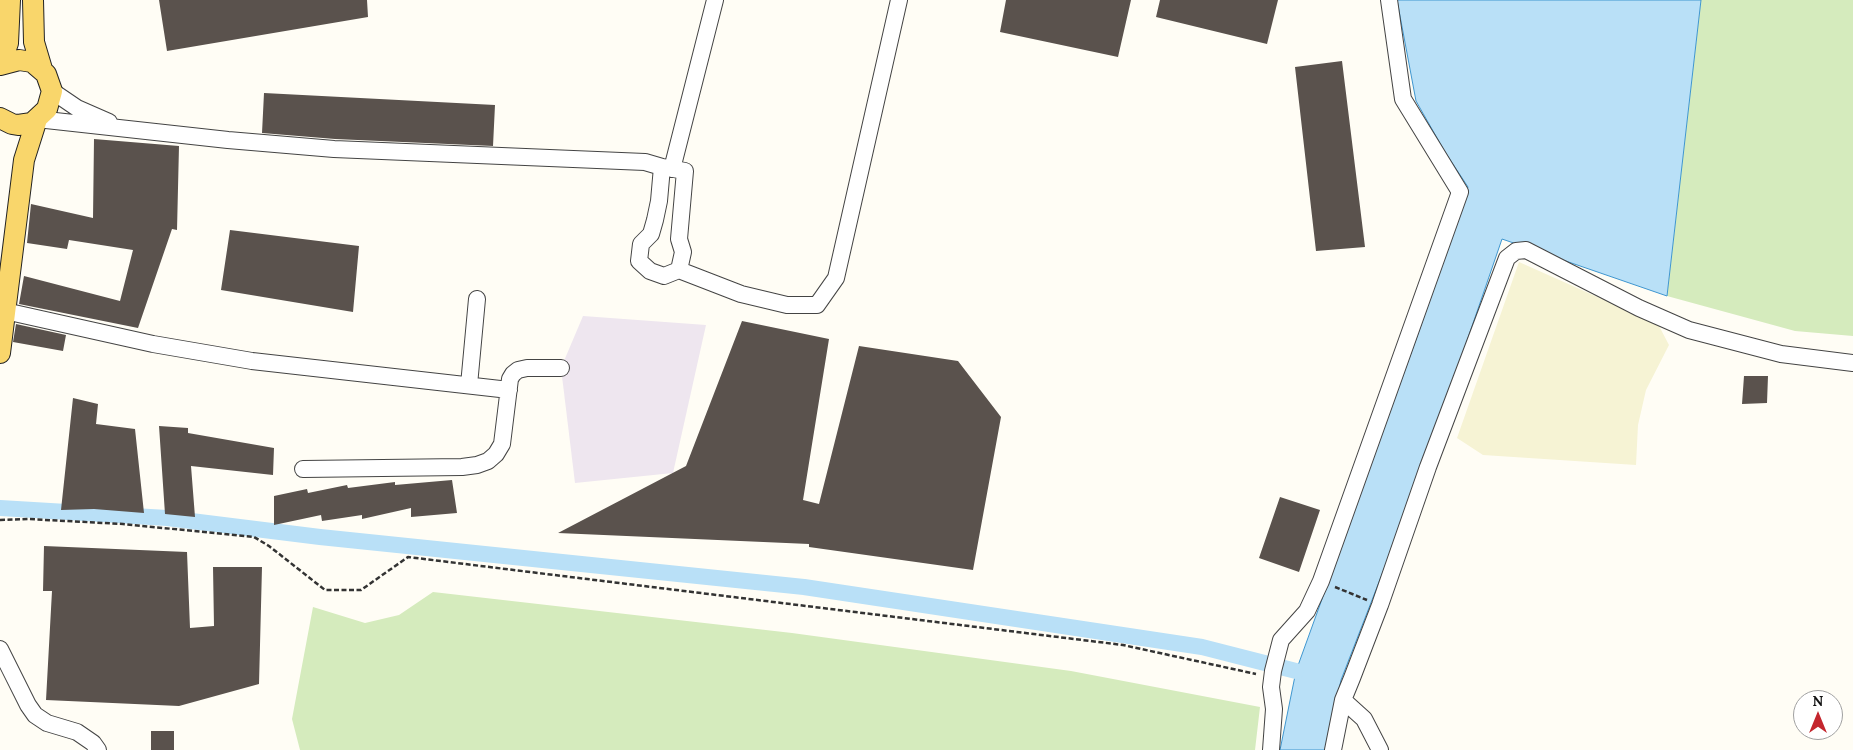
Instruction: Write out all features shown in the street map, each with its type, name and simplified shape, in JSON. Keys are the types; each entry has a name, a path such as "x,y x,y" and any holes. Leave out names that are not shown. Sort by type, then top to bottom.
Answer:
{"main road":[{"path":"0,65 8,43 10,0"},
{"path":"33,0 34,42 42,69"},
{"path":"0,65 13,60 26,60 38,65 49,79 52,91 47,109 32,123 18,125 0,118"},
{"path":"0,353 24,160 37,119"}],"street":[{"path":"715,0 667,168 651,234 641,244 639,261 650,271 664,276 679,270 741,294 788,305 817,305 836,278 899,0"},
{"path":"1271,750 1274,709 1271,687 1272,674 1281,640 1307,611 1321,581 1460,192 1403,99 1389,0"},
{"path":"52,91 77,108 123,128"},
{"path":"37,119 208,138 334,149 645,162 686,171 679,239 683,252 679,270"},
{"path":"1332,750 1343,700 1380,605 1428,467 1507,258 1516,251 1526,250 1638,308 1689,330 1780,354 1853,363"},
{"path":"469,385 477,299"},
{"path":"5,311 153,344 252,361 508,390"},
{"path":"303,469 462,467 482,463 496,454 502,444 510,379 518,370 527,368 560,368"},
{"path":"0,649 35,715 47,724 85,736 98,750"},
{"path":"1343,700 1364,719 1380,750"}],"path":[{"path":"0,520 28,519 123,524 254,537 269,546 324,590 361,590 408,556 1123,645 1272,674"},
{"path":"1333,587 1373,603"}],"shaded area":[{"path":"1519,262 1658,324 1669,345 1646,390 1638,425 1636,465 1483,455 1457,438"},
{"path":"583,316 706,325 673,473 575,483 561,368"}],"green space":[{"path":"1701,0 1853,0 1853,336 1795,331 1667,296"},
{"path":"433,592 792,633 1071,671 1260,707 1255,750 300,750 292,719 313,607 365,623 399,615"}],"water":[{"path":"1397,0 1701,0 1667,296 1502,239 1424,466 1341,680 1326,750 1280,750 1296,671 1419,331 1468,187 1445,152 1416,101"}],"building":[{"path":"159,0 367,0 368,17 167,51"},
{"path":"1006,0 1131,0 1118,57 1000,32"},
{"path":"1160,0 1278,0 1267,44 1156,17"},
{"path":"1342,61 1365,247 1316,251 1295,67"},
{"path":"264,93 495,105 493,146 335,139 262,133"},
{"path":"94,139 179,146 177,230 172,229 138,328 19,304 24,276 120,301 133,250 69,240 67,249 27,243 31,204 93,218"},
{"path":"230,230 359,246 353,312 221,290"},
{"path":"742,321 829,339 803,500 819,504 859,346 958,361 1001,417 973,570 809,547 809,544 558,533 686,466"},
{"path":"16,324 66,335 63,351 13,342"},
{"path":"1744,376 1768,376 1767,403 1742,404"},
{"path":"73,398 98,404 96,424 135,429 144,513 94,509 61,510"},
{"path":"159,426 188,428 188,433 274,448 273,475 191,466 195,517 165,514"},
{"path":"452,480 457,513 411,517 411,508 362,519 362,515 322,521 321,515 274,525 274,496 307,489 308,493 347,485 348,488 395,482 395,485"},
{"path":"1280,497 1320,510 1299,572 1259,558"},
{"path":"44,546 187,552 190,628 214,626 213,567 262,567 259,684 179,706 46,700 52,591 43,591"},
{"path":"151,731 174,731 174,750 151,750"}],"waterway":[{"path":"0,508 167,518 320,537 804,587 1202,647 1296,671"}]}
